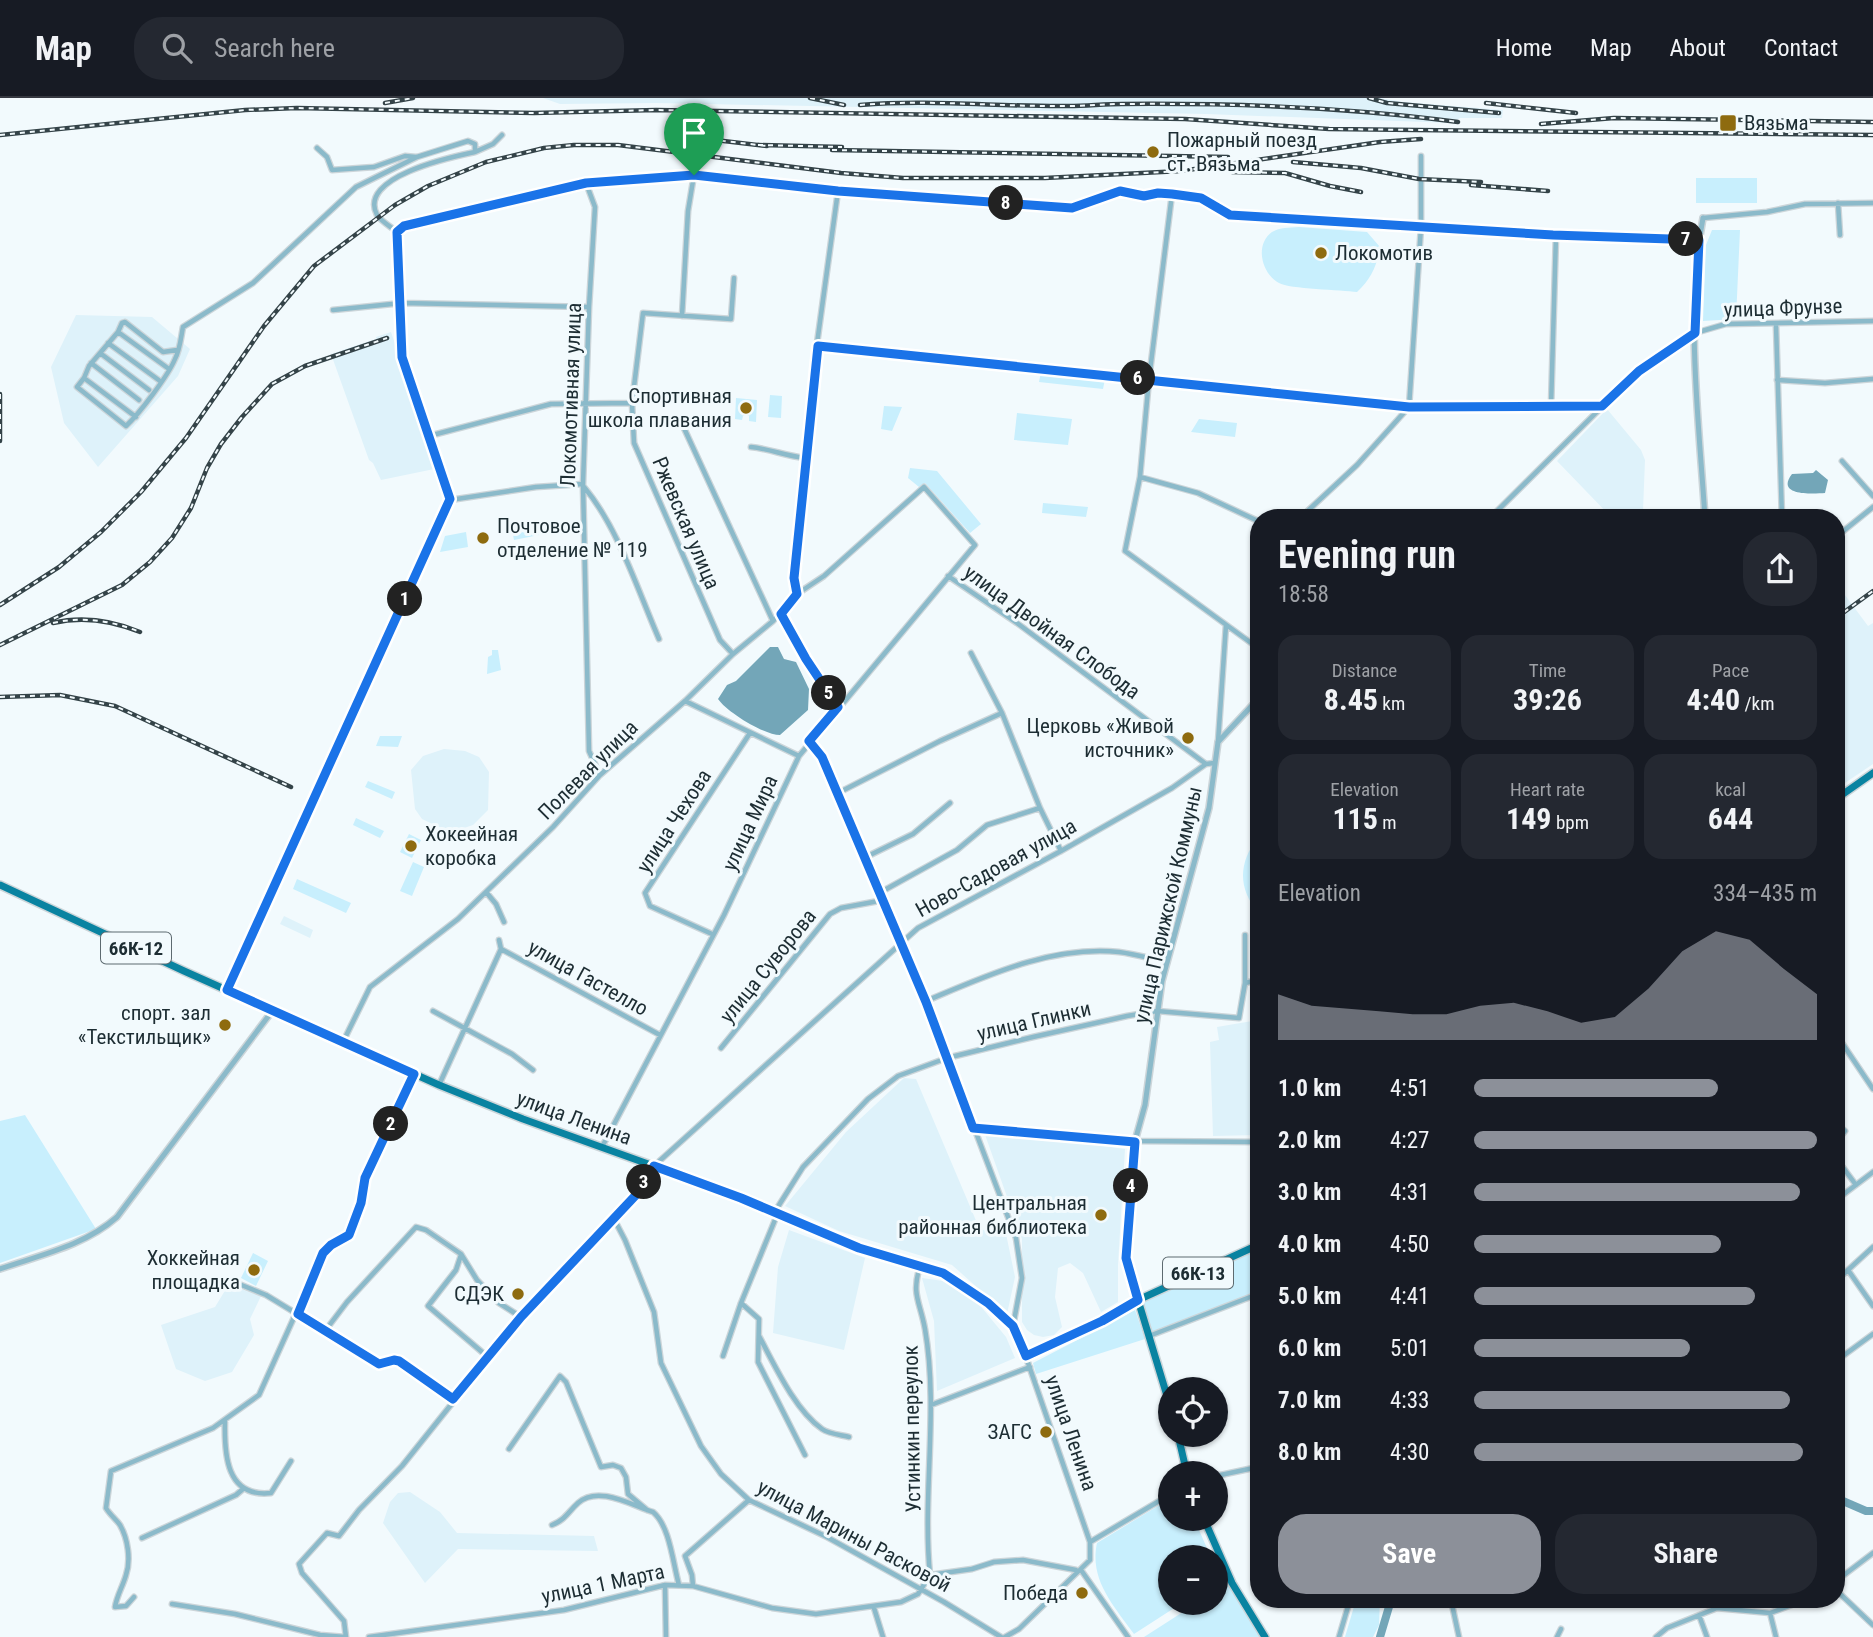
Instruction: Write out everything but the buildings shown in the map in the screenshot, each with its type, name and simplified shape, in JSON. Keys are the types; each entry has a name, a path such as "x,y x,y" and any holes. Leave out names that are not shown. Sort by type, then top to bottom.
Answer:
{"main road":[{"path":"1845,793 1873,773"},
{"name":"улица Ленина","path":"0,885 439,1085 776,1213 859,1248 943,1273 988,1303 1013,1326 1026,1356"},
{"name":"66К-13","path":"1138,1300 1250,1249"},
{"path":"1026,1356 1102,1321 1138,1300 1161,1377"},
{"path":"1209,1531 1232,1583 1265,1637"}],"street":[{"path":"227,990 450,499 402,357 397,232 377,216 373,202 377,191 397,177 431,163 475,152 493,144 502,135"},
{"path":"178,350 163,352 125,322 122,323 118,332 91,363 77,387 126,426 136,417 176,359 178,350 183,327 253,283 356,187 417,157 468,141 475,144 475,152"},
{"path":"317,148 327,157 332,170 374,167 405,156 417,157"},
{"path":"1310,509 1357,465 1409,407 1421,227 1421,156"},
{"path":"397,232 404,226 586,183 694,175 838,191 1072,208 1120,191 1144,196 1158,193 1201,198 1230,215 1556,235 1699,240"},
{"path":"694,175 688,211 682,316 731,319 734,278"},
{"name":"Локомотивная улица","path":"586,183 594,207 583,485 589,751 600,775"},
{"path":"797,594 794,578 805,458 838,191"},
{"path":"1172,194 1140,477 1125,551 1250,642"},
{"path":"1838,203 1840,234"},
{"path":"1704,509 1695,333 1699,240 1703,218 1767,212 1805,204 1873,203"},
{"path":"1551,407 1556,235"},
{"path":"333,310 401,303 589,307"},
{"name":"Ржевская улица","path":"682,316 643,313 632,403 634,443 720,640 733,654"},
{"name":"улица Фрунзе","path":"1499,509 1639,371 1695,333 1726,324 1873,321"},
{"path":"1776,325 1782,509"},
{"path":"118,332 169,369"},
{"path":"108,343 160,381"},
{"path":"818,346 1409,407 1602,406"},
{"path":"100,353 149,390"},
{"path":"91,363 139,400"},
{"path":"84,378 136,417"},
{"path":"1777,380 1825,383 1873,379"},
{"path":"429,436 551,404 632,403"},
{"path":"682,426 774,621"},
{"path":"751,447 782,456 805,458"},
{"path":"1842,461 1873,496"},
{"path":"1140,477 1198,493 1250,517"},
{"path":"450,499 536,487 583,485 598,503 659,639"},
{"name":"Полевая улица","path":"343,1042 370,987 429,943 486,892 553,827 600,775 685,701 733,654 774,621 797,594 824,576 924,487 975,545"},
{"path":"1845,530 1873,507"},
{"name":"улица Мира","path":"602,1147 724,915 799,756 975,545"},
{"name":"улица Двойная Слобода","path":"948,576 1017,623 1206,764"},
{"path":"781,614 806,659 838,707"},
{"path":"1218,741 1226,624"},
{"path":"971,653 1002,713 1061,851"},
{"path":"685,701 799,756"},
{"path":"1218,741 1250,707"},
{"path":"838,793 1002,713"},
{"name":"улица Чехова","path":"712,934 650,906 645,893 750,733"},
{"path":"809,741 822,757 881,892 1016,1238 1022,1279 1013,1326"},
{"name":"улица Парижской Коммуны","path":"1138,1300 1126,1258 1135,1142 1144,1105 1167,962 1209,808 1218,741"},
{"path":"1206,764 1214,764"},
{"name":"Ново-Садовая улица","path":"345,1637 344,1621 307,1581 299,1564 327,1533 339,1536 359,1510 402,1466 521,1317 635,1196 654,1166 918,928 1172,788 1206,764"},
{"path":"866,857 913,834 950,803"},
{"path":"881,892 957,850 987,825 1041,808"},
{"path":"486,892 496,904 504,922"},
{"name":"улица Суворова","path":"721,1048 830,914 841,908 884,900"},
{"name":"улица Глинки","path":"723,1356 776,1213 803,1167 868,1099 898,1076 947,1058 1033,1037 1157,1012 1239,1018 1245,983 1245,935"},
{"path":"439,1085 501,950 499,940"},
{"name":"улица Гастелло","path":"501,950 504,949 660,1035"},
{"path":"926,1002 996,972 1065,953 1119,952 1167,962"},
{"path":"1245,983 1250,982"},
{"path":"0,1269 84,1240 117,1217 273,1010"},
{"path":"433,1011 512,1054 533,1070"},
{"path":"1845,1049 1873,1089"},
{"path":"134,1597 125,1606 115,1607 129,1562 119,1525 106,1507 111,1471 191,1438 260,1395 323,1253 349,1235 361,1203 365,1178 414,1074"},
{"path":"973,1128 1135,1142 1250,1142"},
{"path":"1845,1171 1856,1185"},
{"path":"1845,1193 1873,1172"},
{"name":"улица Марины Расковой","path":"613,1217 654,1312 661,1363 708,1456 721,1474 748,1500 825,1536 1003,1637 1018,1629 1079,1570"},
{"path":"325,1331 347,1302 416,1227 426,1230 461,1254 477,1280 499,1303 521,1317"},
{"path":"1845,1273 1873,1247"},
{"path":"461,1254 456,1270 428,1306 489,1359"},
{"name":"Устинкин переулок","path":"920,1266 914,1285 925,1329 931,1405 930,1576"},
{"path":"1848,1270 1873,1306"},
{"path":"229,1280 266,1295 379,1364 399,1361 453,1399"},
{"path":"1149,1336 1250,1297"},
{"path":"741,1303 759,1319 758,1362 805,1455"},
{"path":"1845,1354 1873,1334"},
{"path":"759,1336 806,1414 824,1431 849,1437"},
{"name":"улица Ленина","path":"1026,1356 1090,1542"},
{"path":"931,1405 1030,1367"},
{"path":"509,1449 560,1376 566,1382 601,1467 613,1465 621,1468 626,1477 628,1494 660,1518 666,1530 679,1585"},
{"path":"225,1419 226,1460 243,1489 258,1494 271,1493 291,1461"},
{"path":"1228,1473 1250,1468"},
{"path":"142,1538 236,1495 243,1489"},
{"path":"552,1525 562,1521 579,1502 599,1494 647,1510"},
{"path":"693,1586 685,1556 748,1500"},
{"path":"1079,1570 1090,1560 1090,1542 1158,1502"},
{"path":"1845,1574 1873,1553"},
{"path":"921,1589 930,1576 972,1569 994,1562 1023,1560 1079,1570 1128,1637"},
{"path":"665,1586 666,1637"},
{"name":"улица 1 Марта","path":"369,1637 564,1610 665,1586 693,1586 772,1608 816,1614 901,1602 918,1594 921,1589"},
{"path":"1845,1599 1873,1625"},
{"path":"173,1604 235,1614 320,1635 345,1637"},
{"path":"874,1607 883,1637"},
{"path":"1339,1637 1348,1608"},
{"path":"1453,1608 1459,1637"},
{"path":"1656,1637 1667,1628 1717,1608 1770,1614 1785,1608"},
{"path":"1770,1614 1776,1637"},
{"path":"1699,1615 1707,1637"},
{"path":"1557,1637 1561,1629"}],"shaded area":[{"path":"543,98 1380,98 1503,110 1502,118 1460,118 1452,123 1206,114 656,103 560,104"},
{"path":"1696,178 1757,178 1757,203 1696,203"},
{"name":"Локомотив","path":"1299,227 1367,232 1380,247 1373,272 1357,292 1293,287 1273,279 1262,259 1266,238 1275,230"},
{"path":"1712,230 1740,230 1736,319 1703,321 1706,245"},
{"path":"76,315 152,317 190,349 178,376 98,467 64,423 51,367"},
{"path":"391,332 425,432 421,433 427,450 433,452 439,468 381,480 369,460 331,354"},
{"path":"1041,372 1105,379 1103,389 1039,382"},
{"path":"770,395 782,396 781,418 768,417"},
{"name":"Спортивная школа плавания","path":"736,398 757,400 756,422 749,421 749,416 743,416 742,420 735,419"},
{"path":"884,406 902,407 892,431 881,429"},
{"path":"1607,409 1641,450 1645,460 1643,509 1603,509 1557,461"},
{"path":"1017,413 1072,419 1068,445 1014,440"},
{"path":"1199,419 1237,423 1235,437 1191,432"},
{"path":"910,468 937,471 981,524 970,533 925,483 919,487 908,478"},
{"path":"1816,470 1828,480 1825,493 1797,492 1788,486 1792,474 1813,473"},
{"path":"1043,503 1088,507 1086,517 1042,513"},
{"path":"539,525 539,535 514,540 512,530"},
{"path":"466,532 468,547 440,552 445,536"},
{"path":"1845,595 1868,626 1873,623 1873,764 1845,783"},
{"path":"770,647 778,647 784,659 796,662 809,689 808,710 780,735 746,722 718,699 727,685 736,681"},
{"path":"492,650 498,650 501,670 487,674 488,657 492,655"},
{"path":"380,736 402,736 398,747 376,746"},
{"path":"444,749 465,751 479,757 489,772 488,810 473,825 458,830 439,827 422,819 415,809 411,770 423,756"},
{"path":"368,781 395,792 392,799 365,787"},
{"path":"356,818 384,831 380,838 353,825"},
{"name":"Хокеейная коробка","path":"409,834 421,840 412,858 400,852"},
{"path":"1250,849 1250,901 1243,875"},
{"path":"413,862 424,867 412,896 400,891"},
{"path":"297,879 351,903 346,913 293,889"},
{"path":"284,916 313,930 310,938 280,924"},
{"path":"1250,1021 1250,1135 1213,1136 1210,1042 1219,1040 1217,1027"},
{"path":"904,1078 916,1079 980,1230 1005,1229 1015,1277 1007,1314 952,1265 839,1231 785,1206 846,1132"},
{"path":"25,1115 96,1229 0,1263 0,1121"},
{"path":"983,1129 1125,1149 1118,1302 1101,1312 1083,1273 1070,1263 1058,1268 1055,1297 1062,1327 1054,1335 1043,1337 1027,1330 1022,1322 1022,1239"},
{"path":"789,1230 865,1258 844,1350 773,1333 778,1267"},
{"name":"Хоккейная площадка","path":"253,1253 268,1261 256,1286 241,1278"},
{"path":"1250,1253 1250,1294 1151,1333 1141,1303"},
{"path":"922,1278 943,1281 978,1303 1006,1337 1015,1358 937,1391 934,1321"},
{"path":"232,1286 261,1296 250,1319 254,1335 232,1372 205,1381 176,1369 161,1325 215,1307 226,1289"},
{"path":"1135,1310 1145,1339 1036,1374 1033,1363"},
{"path":"410,1492 440,1512 457,1533 594,1536 598,1551 458,1549 425,1583 383,1523 390,1502 398,1493"},
{"path":"1158,1506 1158,1531 1199,1531 1206,1545 1158,1545 1158,1615 1163,1615 1134,1634 1111,1603 1100,1581 1095,1556 1097,1543"},
{"path":"1228,1582 1260,1637 1144,1637 1178,1615 1228,1615"},
{"path":"1354,1608 1380,1608 1379,1625 1373,1637 1345,1637"}],"waterway":[{"name":"Вязьма","path":"1845,1502 1866,1511 1873,1511"},
{"name":"Вязьма","path":"1380,1637 1389,1608"}],"railway":[{"path":"385,103 413,98"},
{"path":"810,98 844,105"},
{"path":"1369,98 1387,103 1499,113"},
{"path":"1486,103 1576,113"},
{"path":"860,105 1248,105 1332,109 1458,122"},
{"path":"0,135 245,110 297,108 534,113 656,110 1185,119 1329,129 1873,135"},
{"path":"1541,124 1614,118 1873,122"},
{"path":"681,136 767,146"},
{"path":"0,605 59,567 101,532 141,492 186,438 264,326 314,266 395,205 428,186 486,162 544,148 618,145 841,173 903,178 1045,178 1181,171 1380,142 1421,139"},
{"path":"758,145 842,147"},
{"path":"832,150 1228,157"},
{"path":"1293,162 1361,168 1419,179 1481,182"},
{"path":"1232,172 1285,173 1361,192"},
{"path":"1471,185 1548,191"},
{"path":"0,645 122,585 150,562 172,538 191,508 207,468 221,444 272,384 305,366 387,338"},
{"path":"0,394 0,441"},
{"path":"1845,611 1873,591"},
{"path":"53,623 97,621 140,632"},
{"path":"0,697 60,695 115,706 291,787"}],"place":[{"name":"Вязьма","path":"1728,123"},
{"name":"Пожарный поезд ст. Вязьма","path":"1153,152"},
{"name":"Локомотив","path":"1321,253"},
{"name":"Спортивная школа плавания","path":"746,408"},
{"name":"Почтовое отделение № 119","path":"483,538"},
{"name":"Церковь «Живой источник»","path":"1188,738"},
{"name":"Хокеейная коробка","path":"411,846"},
{"name":"спорт. зал «Текстильщик»","path":"225,1025"},
{"name":"Центральная районная библиотека","path":"1101,1215"},
{"name":"Хоккейная площадка","path":"254,1270"},
{"name":"СДЭК","path":"518,1294"},
{"name":"ЗАГС","path":"1046,1432"},
{"name":"Победа","path":"1082,1593"}],"route":[{"path":"694,175 838,191 1072,208 1120,191 1144,196 1158,193 1201,198 1230,215 1553,235 1699,240 1695,333 1639,371 1602,406 1409,407 818,346 794,578 797,594 781,614 806,659 838,707 809,741 822,757 884,900 973,1128 1135,1142 1126,1258 1138,1300 1102,1321 1026,1356 1013,1326 988,1303 943,1273 859,1248 741,1198 654,1166 635,1196 521,1317 489,1359 453,1399 399,1361 383,1364 374,1362 298,1314 323,1253 349,1235 361,1203 365,1178 414,1074 227,990 450,499 402,357 397,232 404,226 586,183 694,175"}]}
